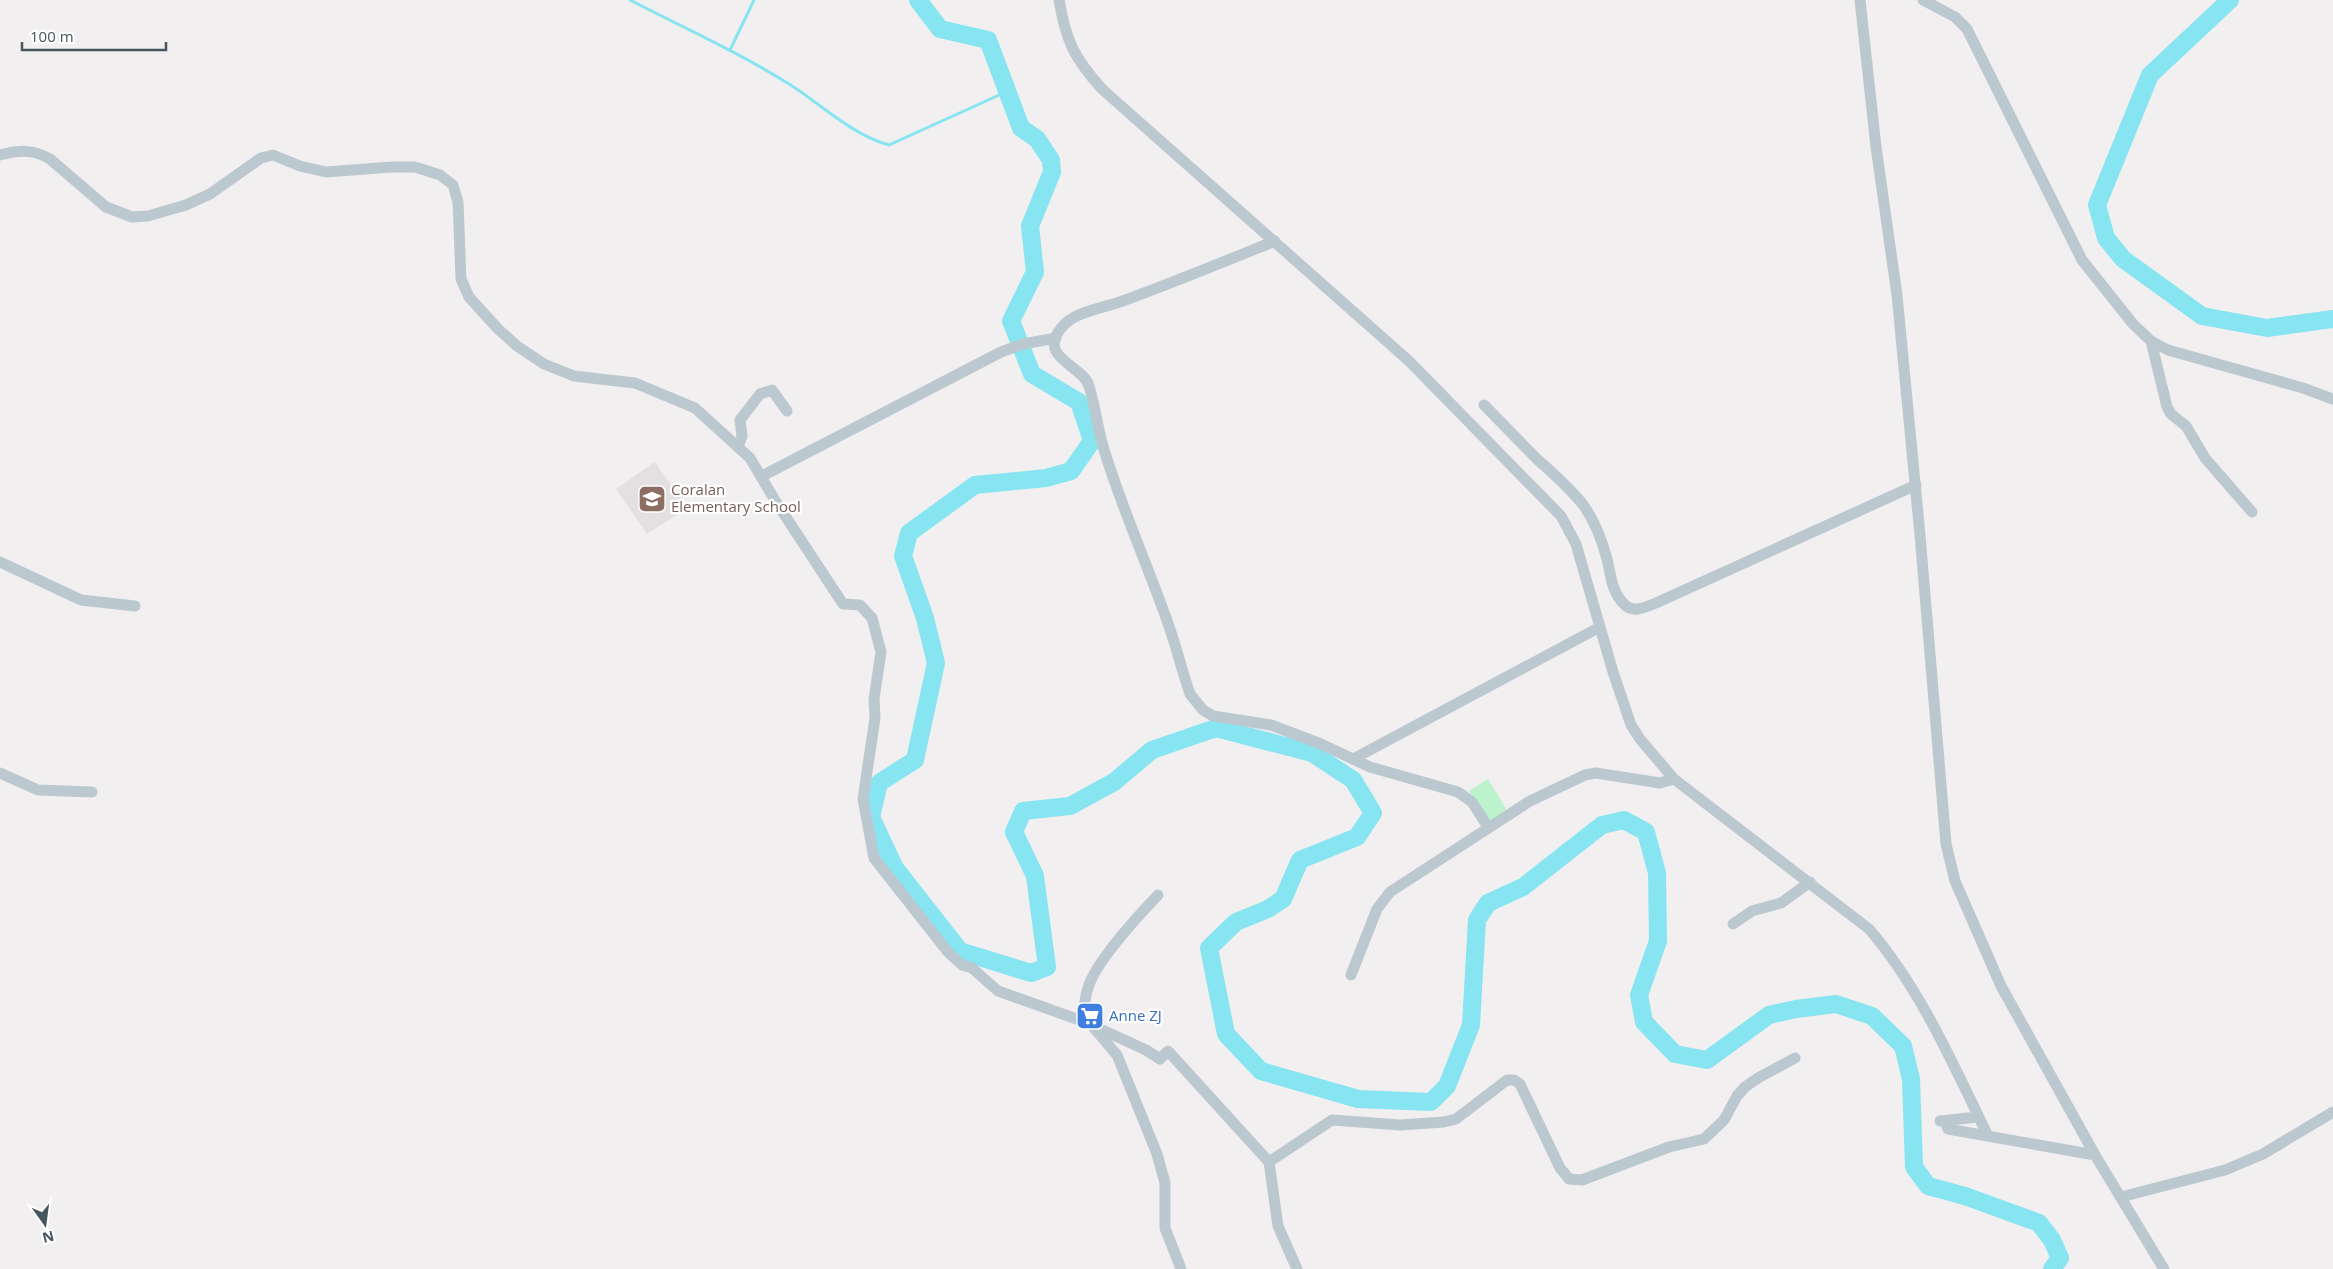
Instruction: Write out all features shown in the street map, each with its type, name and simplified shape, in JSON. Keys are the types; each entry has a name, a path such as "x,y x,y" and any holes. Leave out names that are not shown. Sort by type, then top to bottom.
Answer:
{"street":[{"path":"1058,0 1067,38 1075,56 1102,89 1409,361 1553,507 1570,531 1598,578 1625,605 1632,609 1640,609 1916,485"},
{"path":"1860,0 1876,147 1898,295 1945,835 1950,864 1964,903 2001,986 2095,1155 2164,1269"},
{"path":"1923,0 1955,16 1967,29 2082,260 2116,305 2151,341 2168,350 2302,388 2333,399"},
{"path":"0,154 21,150 40,154 50,159 106,206 132,216 148,216 186,205 210,194 262,158 273,155 300,166 326,172 392,166 415,167 440,175 453,185 458,202 461,279 470,296 498,329 517,346 544,364 574,376 635,383 695,408 750,458 776,502 844,604 860,605 872,618 882,652 874,699 875,718 863,800 874,858 944,946 962,965 972,968 998,990 1088,1024 1146,1050 1160,1059 1168,1051 1269,1162 1278,1226 1297,1269"},
{"path":"1275,242 1120,302 1072,318 1062,326 1056,338 1055,346 1061,360 1081,374 1089,386 1108,462 1165,613 1185,679 1195,702 1213,716 1271,725 1410,780 1458,792 1472,802 1488,827"},
{"path":"762,476 1006,350 1056,338"},
{"path":"2151,341 2164,398 2171,414 2186,426 2205,458 2252,512"},
{"path":"738,448 742,436 740,420 760,394 772,390 787,411"},
{"path":"1484,405 1566,485 1584,506 1600,534 1608,562 1598,578 1600,627 1632,725 1640,739 1674,779 1869,929 1893,957 1910,982 1987,1134"},
{"path":"0,562 81,600 135,606"},
{"path":"1353,759 1600,627"},
{"path":"0,773 38,790 92,792"},
{"path":"1351,974 1377,908 1383,899 1409,877 1457,850 1488,827 1530,801 1591,773 1660,783 1674,779"},
{"path":"1733,924 1752,911 1781,903 1810,882"},
{"path":"1158,895 1131,924 1093,976 1086,995 1088,1024 1117,1055 1157,1154 1165,1183 1165,1228 1181,1269"},
{"path":"1269,1162 1332,1120 1400,1125 1444,1122 1456,1119 1507,1080 1514,1080 1520,1084 1560,1168 1569,1179 1582,1180 1670,1147 1704,1138 1724,1120 1736,1096 1745,1087 1795,1058"},
{"path":"2121,1197 2225,1170 2263,1154 2333,1112"},
{"path":"1978,1117 1942,1121 1948,1128 2095,1155"}],"shaded area":[{"name":"Coralan Elementary School","path":"655,462 687,508 647,534 616,489"}],"green space":[{"path":"1488,779 1508,812 1489,824 1469,791"}],"waterway":[{"path":"630,0 750,61 789,84 850,127 889,145 1008,91"},
{"path":"730,50 754,0"},
{"path":"918,0 940,29 988,40 1021,128 1037,139 1051,160 1052,172 1030,226 1035,272 1011,321 1032,374 1079,402 1092,441 1071,471 1046,478 975,485 909,533 903,556 925,618 936,663 915,760 879,783 871,817 895,868 960,951 1031,973 1047,967 1035,876 1014,832 1023,811 1070,806 1114,782 1152,750 1216,728 1312,753 1353,780 1373,813 1357,837 1300,860 1283,899 1268,909 1236,922 1209,948 1226,1034 1261,1071 1358,1099 1431,1102 1447,1086 1471,1025 1477,920 1488,903 1523,887 1602,825 1624,820 1646,832 1657,873 1658,941 1639,995 1644,1022 1675,1054 1707,1060 1769,1015 1796,1009 1836,1004 1872,1016 1903,1046 1911,1079 1914,1167 1928,1186 1965,1196 2039,1223 2052,1240 2060,1258 2052,1269"},
{"path":"2230,0 2150,75 2097,205 2106,238 2123,259 2202,316 2267,328 2333,319"}],"place":[{"name":"Coralan Elementary School","path":"652,499"},
{"name":"Anne ZJ","path":"1090,1016"}]}
